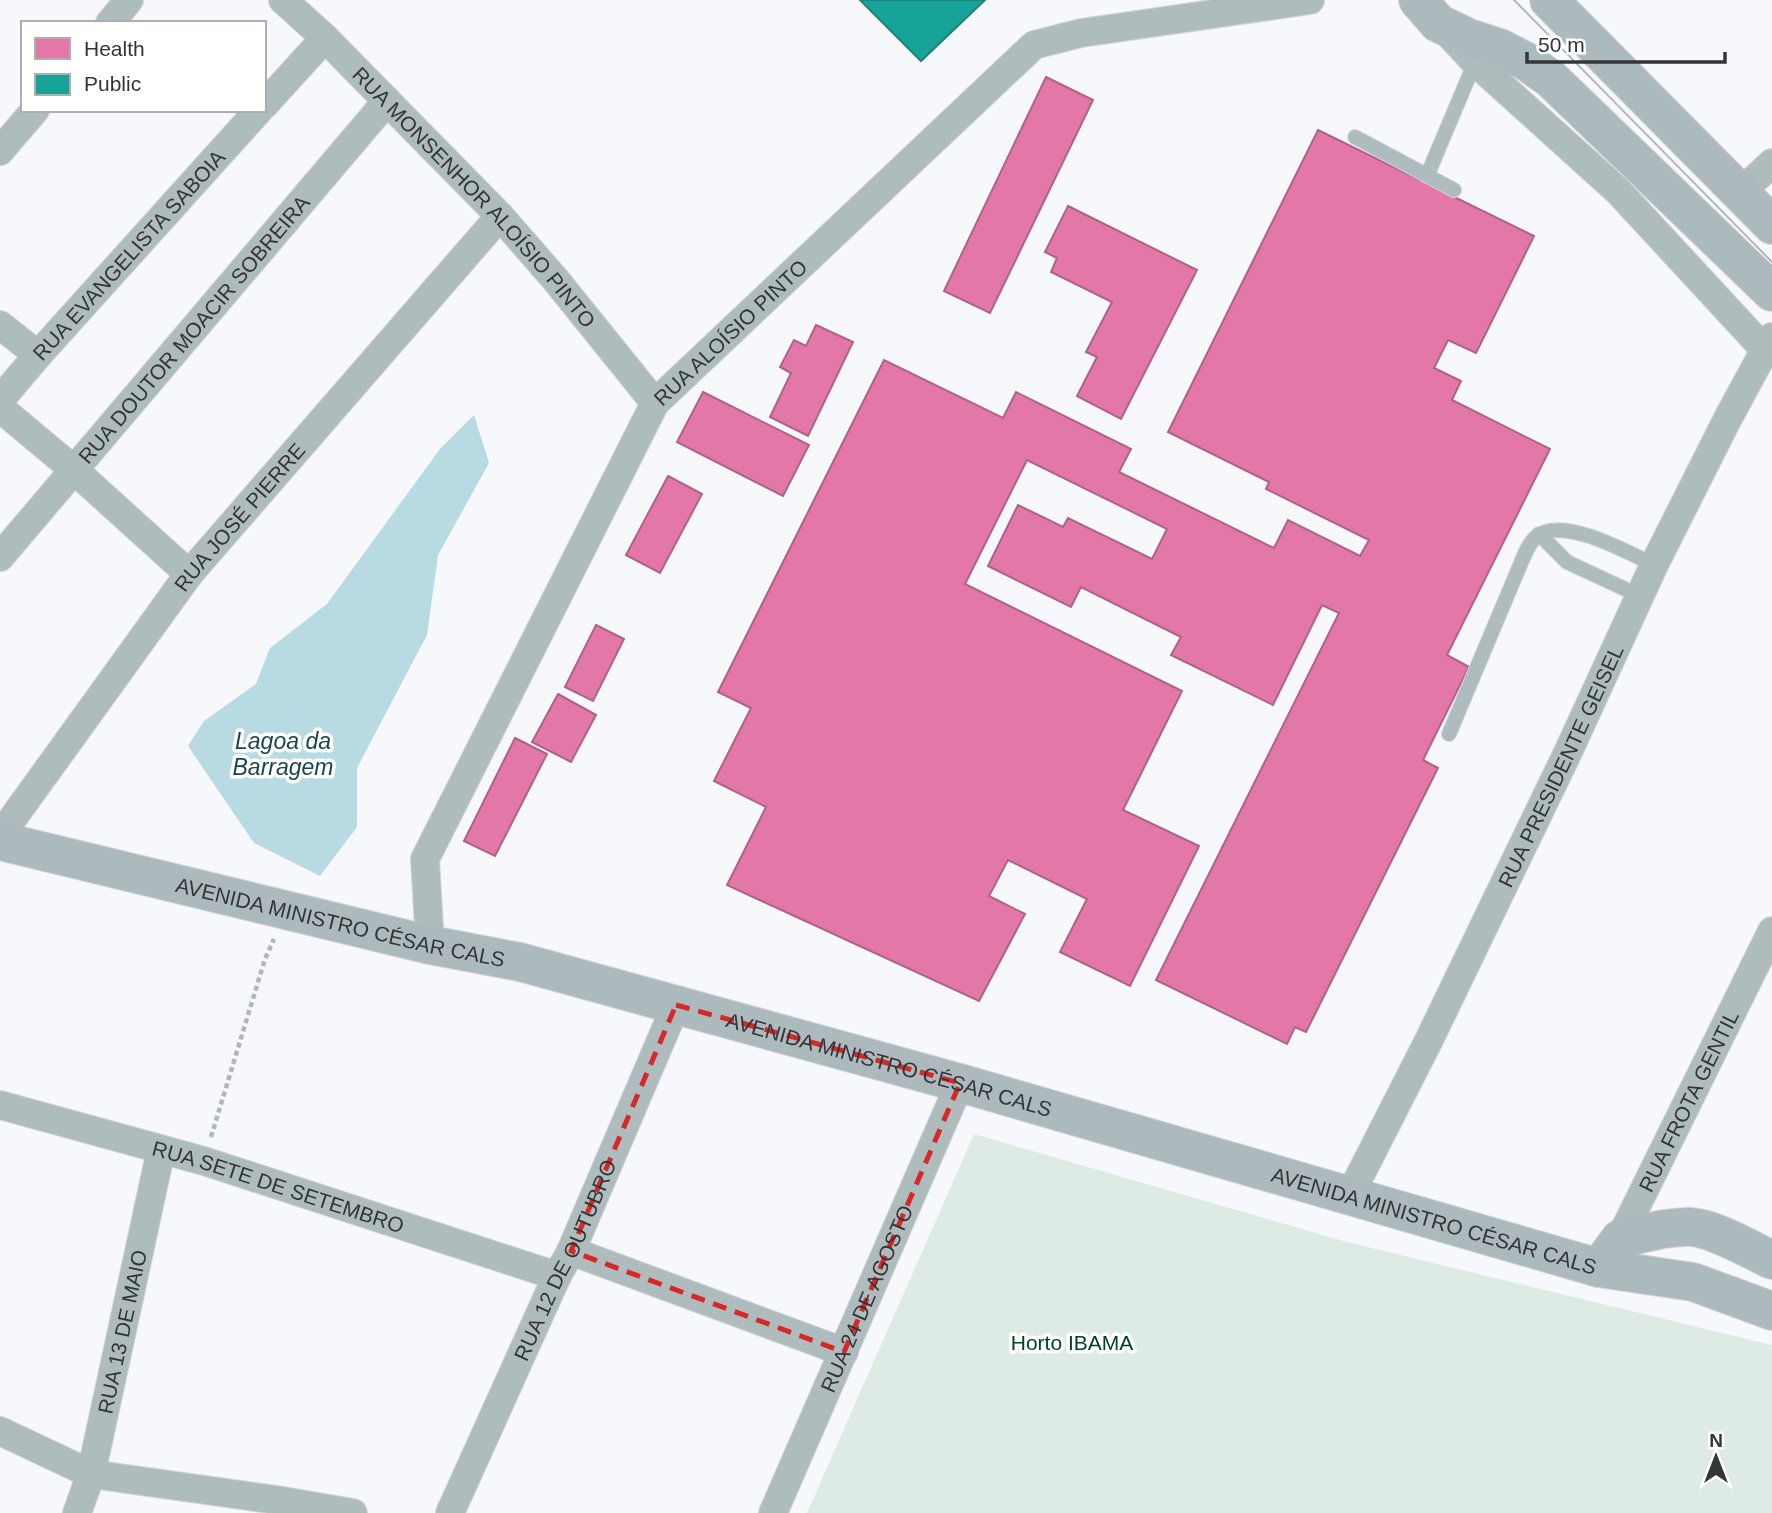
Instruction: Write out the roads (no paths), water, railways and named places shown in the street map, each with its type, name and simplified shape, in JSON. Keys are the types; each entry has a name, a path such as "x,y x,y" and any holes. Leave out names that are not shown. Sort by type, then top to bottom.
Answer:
{"main road":[{"path":"1549,0 1772,225"},
{"path":"1428,11 1469,38 1500,48 1551,79 1772,292"},
{"name":"AVENIDA MINISTRO CÉSAR CALS","path":"0,839 430,946 520,962 960,1083 1350,1195 1610,1253 1772,1311"},
{"name":"AVENIDA MINISTRO CÉSAR CALS","path":"1610,1253 1671,1228 1693,1227 1772,1260"}],"street":[{"path":"112,21 129,0"},
{"name":"RUA MONSENHOR ALOÍSIO PINTO","path":"283,0 325,37 500,216 655,402"},
{"name":"RUA ALOÍSIO PINTO","path":"430,946 425,859 655,402 1034,44 1081,33 1310,0"},
{"path":"1428,11 1475,62 1618,191 1768,343"},
{"path":"266,103 325,37"},
{"name":"RUA DOUTOR MOACIR SOBREIRA","path":"0,556 387,101"},
{"path":"0,151 33,112"},
{"name":"RUA EVANGELISTA SABOIA","path":"0,400 257,112"},
{"path":"1741,192 1772,163"},
{"name":"RUA JOSÉ PIERRE","path":"0,839 189,574 500,216"},
{"path":"0,325 38,355"},
{"name":"RUA PRESIDENTE GEISEL","path":"1350,1195 1429,1040 1654,565 1768,343"},
{"path":"0,408 73,469 189,574"},
{"name":"RUA FROTA GENTIL","path":"1610,1253 1772,931"},
{"name":"RUA 12 DE OUTUBRO","path":"450,1513 557,1276 571,1251 676,1005"},
{"name":"RUA 24 DE AGOSTO","path":"773,1513 960,1083"},
{"name":"RUA SETE DE SETEMBRO","path":"0,1105 204,1161 557,1276"},
{"name":"RUA 13 DE MAIO","path":"77,1513 91,1474 161,1150"},
{"path":"571,1251 844,1352"},
{"path":"0,1432 91,1474 353,1513"}],"lane":[{"path":"1427,176 1475,62"},
{"path":"1355,137 1454,190"},
{"path":"1449,734 1529,545 1539,534 1559,531 1594,536 1654,565"},
{"path":"1539,534 1567,562 1640,596"}],"water":[{"name":"Lagoa da Barragem","path":"474,415 489,463 438,555 427,635 357,768 357,827 320,876 254,843 188,746 204,721 256,684 270,648 327,604 440,449"}],"tram line":[{"path":"1514,0 1772,262"}],"park label":[{"name":"Horto IBAMA","path":"1072,1342"}]}
